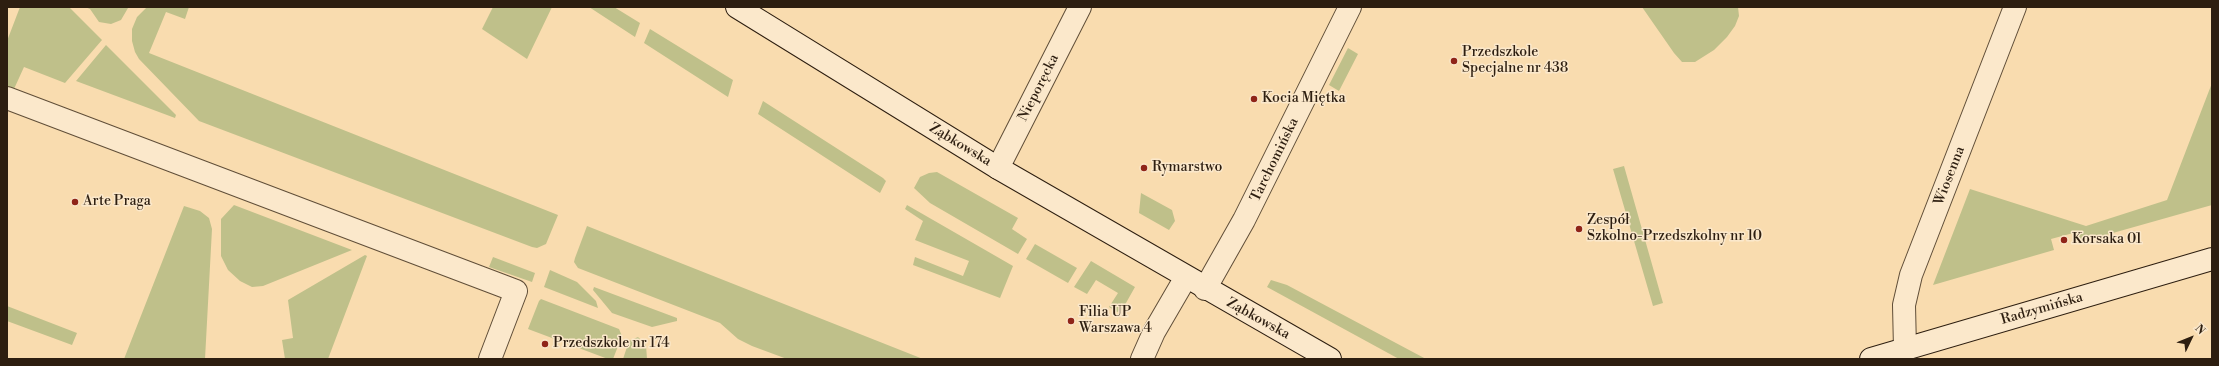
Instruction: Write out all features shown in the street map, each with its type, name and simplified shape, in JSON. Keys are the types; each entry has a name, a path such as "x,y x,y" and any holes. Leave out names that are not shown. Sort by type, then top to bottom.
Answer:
{"street":[{"name":"Ząbkowska","path":"737,7 998,168 1205,289 1330,359"},
{"name":"Nieporęcka","path":"998,168 1080,7"},
{"name":"Tarchomińska","path":"1205,289 1244,220 1350,7"},
{"name":"Wiosenna","path":"1905,349 1904,305 1912,275 2015,7"},
{"path":"7,98 516,291 490,359"},
{"name":"Radzymińska","path":"1871,359 2212,259"},
{"path":"1142,359 1154,332 1186,277"}],"green space":[{"path":"20,7 69,7 102,40 65,83 24,67 14,89 7,86 7,41"},
{"path":"85,7 128,8 121,20 111,24 99,22 90,9"},
{"path":"147,7 189,7 185,19 166,12 149,53 558,215 546,244 537,248 532,247 199,121 139,59 135,52 132,41 132,29 137,17"},
{"path":"493,7 552,7 527,59 482,29"},
{"path":"589,7 614,7 640,23 635,37"},
{"path":"1642,7 1738,7 1739,16 1735,26 1727,37 1714,50 1695,62 1682,62"},
{"path":"650,29 733,80 728,97 644,43"},
{"path":"106,45 176,115 175,118 76,81"},
{"path":"1348,48 1358,54 1339,91 1329,85"},
{"path":"2212,83 2212,205 2081,242 2077,232 2051,239 2054,250 1933,285 1970,189 2086,226 2167,200"},
{"path":"763,101 883,178 886,181 880,193 758,114"},
{"path":"1624,166 1663,303 1653,306 1613,169"},
{"path":"937,172 1018,218 1012,229 1027,239 1018,254 930,203 914,188 920,177 929,173"},
{"path":"1141,193 1172,210 1175,221 1169,230 1139,213"},
{"path":"234,205 352,250 263,286 252,287 240,281 228,270 221,256 221,219"},
{"path":"907,205 1013,266 1000,298 913,265 915,257 963,276 969,261 915,240 923,221 905,209"},
{"path":"184,206 200,211 209,218 212,229 205,359 124,359"},
{"path":"587,226 923,359 787,359 752,346 738,339 720,323 578,268 574,262"},
{"path":"1035,244 1077,268 1068,283 1026,259"},
{"path":"365,255 367,256 328,359 285,359 282,340 293,338 288,300"},
{"path":"493,257 535,273 532,282 489,267"},
{"path":"1091,261 1135,287 1122,310 1117,312 1109,307 1118,293 1096,280 1087,294 1074,287"},
{"path":"550,270 577,282 596,301 598,308 544,287"},
{"path":"1271,280 1287,285 1426,359 1399,359 1267,287"},
{"path":"594,287 677,318 677,321 652,327 612,313 593,290"},
{"path":"541,299 619,329 622,336 613,359 608,359 528,329"},
{"path":"7,306 77,333 72,345 7,321"},
{"path":"638,337 646,345 647,359 623,359 629,341"}],"place":[{"name":"Przedszkole Specjalne nr 438","path":"1454,61"},
{"name":"Kocia Miętka","path":"1254,99"},
{"name":"Rymarstwo","path":"1144,168"},
{"name":"Arte Praga","path":"75,202"},
{"name":"Zespół Szkolno-Przedszkolny nr 10","path":"1579,229"},
{"name":"Korsaka 01","path":"2064,240"},
{"name":"Filia UP Warszawa 4","path":"1071,321"},
{"name":"Przedszkole nr 174","path":"545,344"}]}
